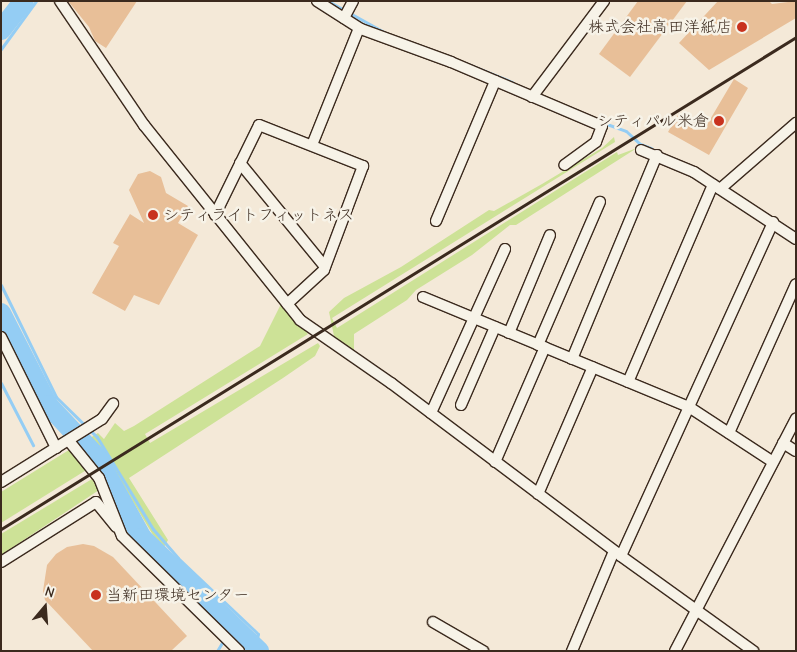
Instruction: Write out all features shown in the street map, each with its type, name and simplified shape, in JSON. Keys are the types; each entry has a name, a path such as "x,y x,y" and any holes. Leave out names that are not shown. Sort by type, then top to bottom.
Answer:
{"street":[{"path":"60,1 138,118 300,320 431,413 617,554 752,651"},
{"path":"317,1 347,11 359,28 495,81 534,94 602,126 596,142 564,165"},
{"path":"534,94 604,1"},
{"path":"312,145 359,28"},
{"path":"436,221 495,81"},
{"path":"628,382 717,187 796,123"},
{"path":"216,215 259,125 363,166 325,267 319,277 287,304"},
{"path":"641,150 657,155 694,172 773,222 796,239"},
{"path":"572,359 657,155"},
{"path":"240,163 325,267"},
{"path":"495,462 600,202"},
{"path":"572,651 689,407 773,222"},
{"path":"510,333 550,235"},
{"path":"431,413 505,250"},
{"path":"729,433 796,284"},
{"path":"423,298 689,407 773,462"},
{"path":"461,405 495,327"},
{"path":"1,338 56,448"},
{"path":"538,494 593,367"},
{"path":"1,482 102,419 112,404"},
{"path":"675,651 694,609 796,419"},
{"path":"70,440 99,478 122,536"},
{"path":"783,443 796,452"},
{"path":"1,562 96,502 122,536 226,642 239,651"},
{"path":"433,622 480,650"}],"green space":[{"path":"614,137 615,142 332,318 337,328 617,152 618,155 637,148 516,225 510,225 472,255 416,290 407,300 354,334 354,351 334,336 329,312 344,298 401,267 489,210 494,211 542,184 602,148"},
{"path":"281,304 308,334 145,434 150,443 318,343 320,346 315,356 129,478 168,540 164,547 153,535 100,447 90,438 98,433 104,439 115,423 124,431 134,426 260,346"},
{"path":"69,450 88,469 1,523 1,492"},
{"path":"92,479 99,490 1,555 1,534"}],"building":[{"path":"68,1 137,1 106,48 95,41 89,27"},
{"path":"638,1 687,1 630,77 599,54"},
{"path":"718,1 769,1 772,4 796,1 796,18 709,70 679,43"},
{"name":"シティパル米倉","path":"734,79 748,88 709,155 668,132 679,113 705,128"},
{"path":"150,171 161,177 166,193 188,206 178,223 198,235 159,305 134,295 125,311 92,293 119,246 113,243 130,214 144,223 129,190 138,174"},
{"name":"当新田環境センター","path":"83,544 94,546 113,557 187,636 171,651 93,651 45,600 43,591 47,565 56,554 67,547"}],"waterway":[{"path":"1,30 24,1"},
{"path":"1,49 36,1"},
{"path":"328,1 384,32"},
{"path":"465,63 512,82"},
{"path":"604,123 626,131 640,144 651,148"},
{"path":"1,285 56,397 97,437 153,529 178,558 258,634 255,647"},
{"path":"1,313 48,405 97,457 142,538 259,651"},
{"path":"1,383 33,445"},
{"path":"217,651 232,626"}],"railway":[{"path":"1,529 796,37"}],"place":[{"name":"株式会社高田洋紙店","path":"742,27"},
{"name":"シティパル米倉","path":"719,121"},
{"name":"シティライトフィットネス","path":"153,215"},
{"name":"当新田環境センター","path":"96,595"}]}
